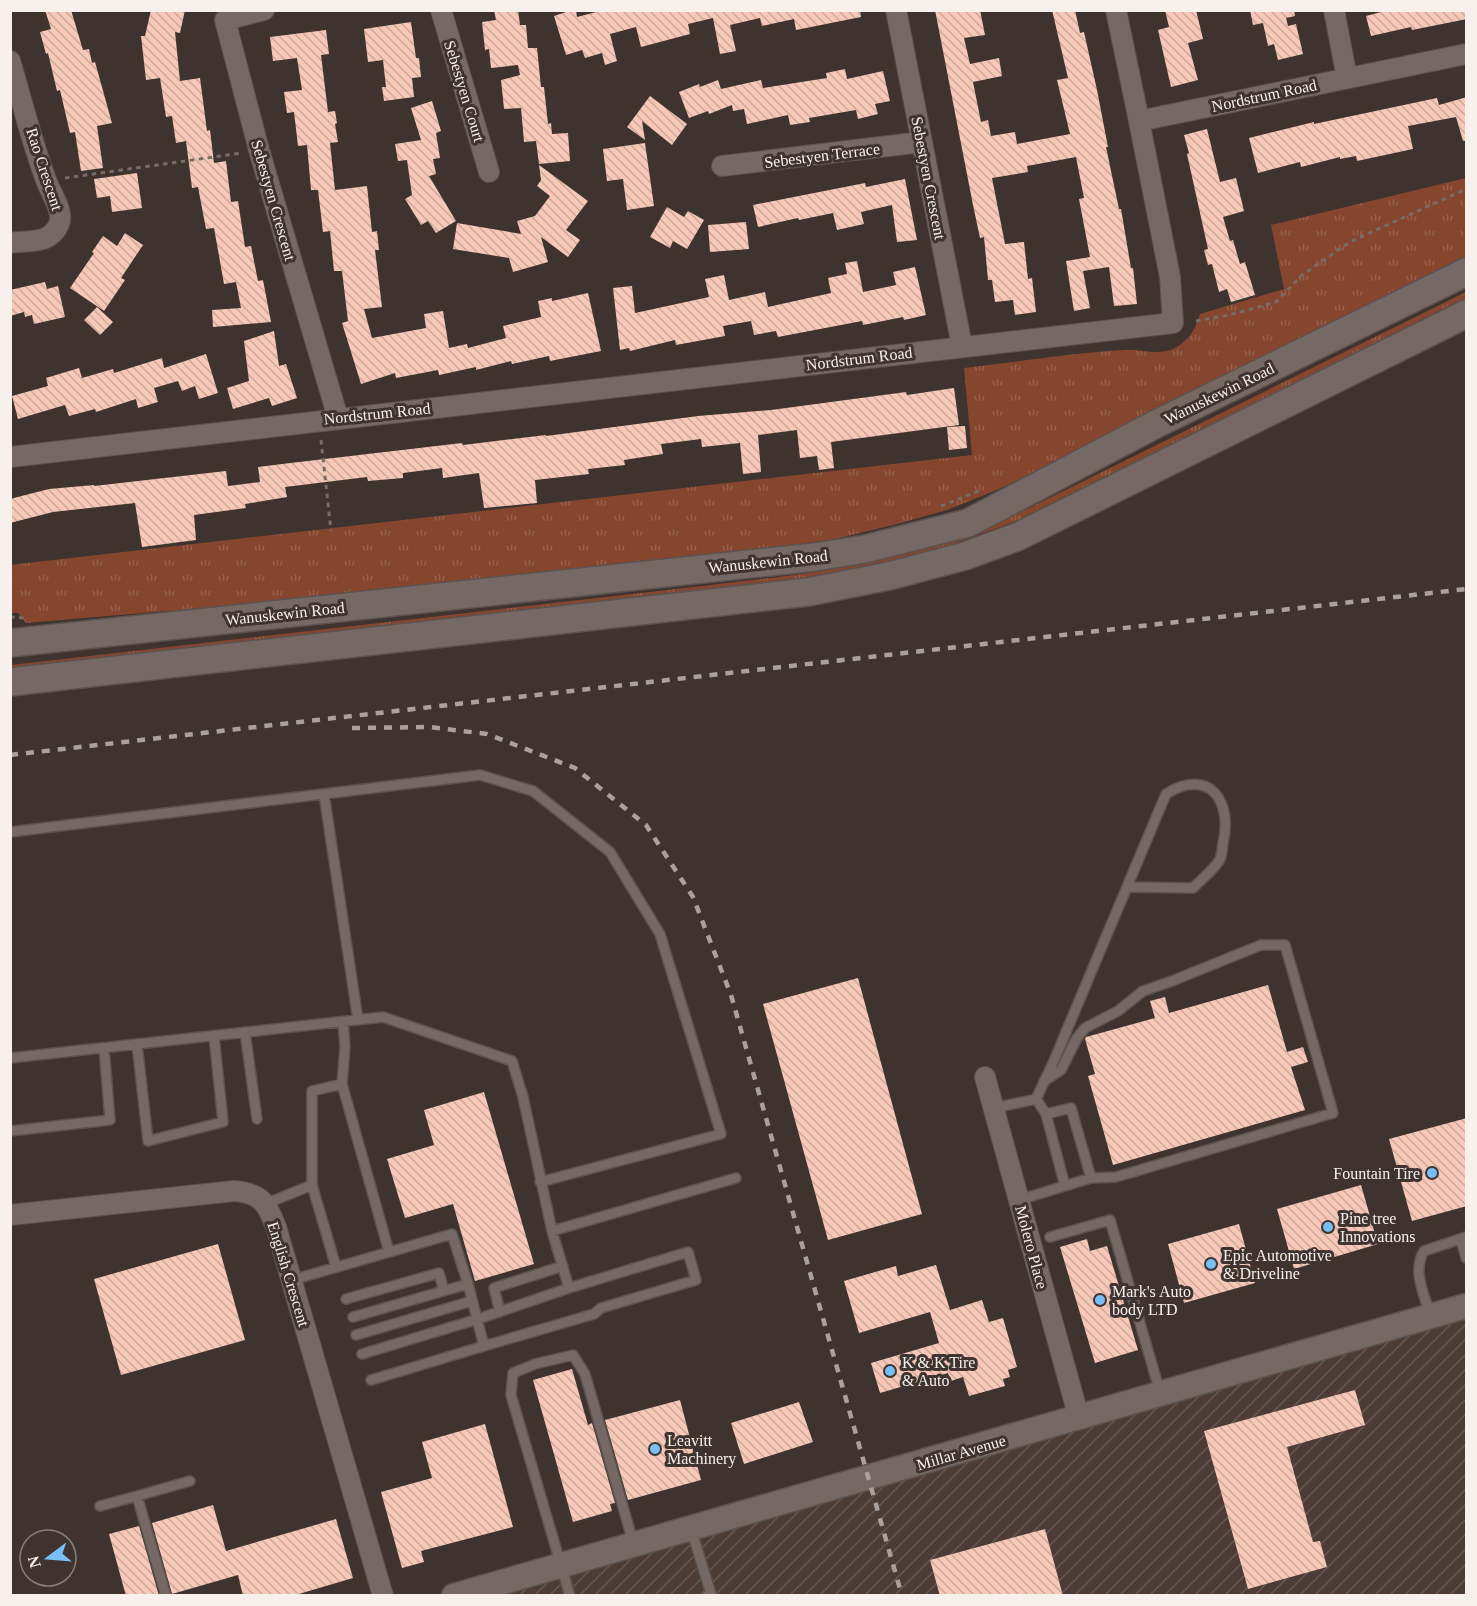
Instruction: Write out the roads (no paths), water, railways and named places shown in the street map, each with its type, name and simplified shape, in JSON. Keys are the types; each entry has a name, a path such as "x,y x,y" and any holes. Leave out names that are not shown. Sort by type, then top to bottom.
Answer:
{"main road":[{"name":"Wanuskewin Road","path":"21,633 815,557 865,549 968,523 1156,424 1467,272"},
{"name":"Wanuskewin Road","path":"10,681 808,592 889,576 965,556 1017,537 1467,314"}],"street":[{"name":"Sebestyen Crescent","path":"264,10 225,20 259,150 338,418"},
{"name":"Sebestyen Court","path":"441,10 489,172"},
{"name":"Sebestyen Crescent","path":"896,10 962,346"},
{"path":"1116,10 1139,121"},
{"path":"1334,10 1347,78"},
{"name":"Nordstrum Road","path":"10,457 1173,323 1170,278 1139,121 1467,54"},
{"name":"Rao Crescent","path":"10,61 45,178 61,214 60,223 52,234 43,240 10,243"},
{"name":"Sebestyen Terrace","path":"722,166 922,142"},
{"name":"Molero Place","path":"985,1077 1079,1418"},
{"name":"English Crescent","path":"10,1215 234,1191 249,1192 262,1200 276,1227 383,1596"},
{"name":"Millar Avenue","path":"454,1596 1467,1306"}],"lane":[{"path":"10,832 480,775 533,791 610,852 660,934 721,1134 540,1182"},
{"path":"1036,1099 1166,794 1179,786 1192,784 1204,786 1214,793 1223,803 1227,828 1220,860 1193,888 1127,887"},
{"path":"324,794 358,1020"},
{"path":"1019,1200 1091,1178 1116,1177 1333,1113 1285,945 1261,945 1143,991 1118,1011 1085,1028 1077,1038 1061,1070 1044,1081"},
{"path":"10,1058 383,1017 512,1061 523,1097 552,1231 569,1288"},
{"path":"343,1022 345,1047 342,1084 389,1252"},
{"path":"245,1032 257,1119"},
{"path":"137,1044 148,1141 223,1122 214,1036"},
{"path":"10,1131 110,1120 104,1048"},
{"path":"336,1267 312,1185 312,1091 342,1084"},
{"path":"994,1108 1036,1099"},
{"path":"1036,1099 1046,1114 1065,1186"},
{"path":"1046,1114 1071,1108 1091,1178"},
{"path":"552,1231 736,1178"},
{"path":"265,1204 312,1185"},
{"path":"1050,1237 1110,1220 1161,1395"},
{"path":"292,1280 452,1234 484,1346"},
{"path":"1431,1316 1418,1273 1418,1261 1424,1251 1464,1238 1467,1258"},
{"path":"362,1354 688,1252 696,1280 601,1308 594,1314 371,1380"},
{"path":"500,1312 494,1288 563,1266"},
{"path":"346,1299 439,1273 444,1291"},
{"path":"353,1317 468,1284"},
{"path":"356,1335 472,1301"},
{"path":"570,1596 511,1395 513,1373 535,1364 573,1355 585,1374 633,1545"},
{"path":"100,1506 190,1481"},
{"path":"137,1496 166,1596"},
{"path":"691,1528 709,1595"}],"railway":[{"path":"10,755 1466,589"},
{"path":"352,728 430,727 487,734 575,768 646,825 693,897 731,995 902,1596"}],"place":[{"name":"Fountain Tire","path":"1432,1173"},
{"name":"Pine tree Innovations","path":"1328,1227"},
{"name":"Epic Automotive & Driveline","path":"1211,1264"},
{"name":"Mark's Auto body LTD","path":"1100,1300"},
{"name":"K & K Tire & Auto","path":"890,1371"},
{"name":"Leavitt Machinery","path":"655,1449"}]}
